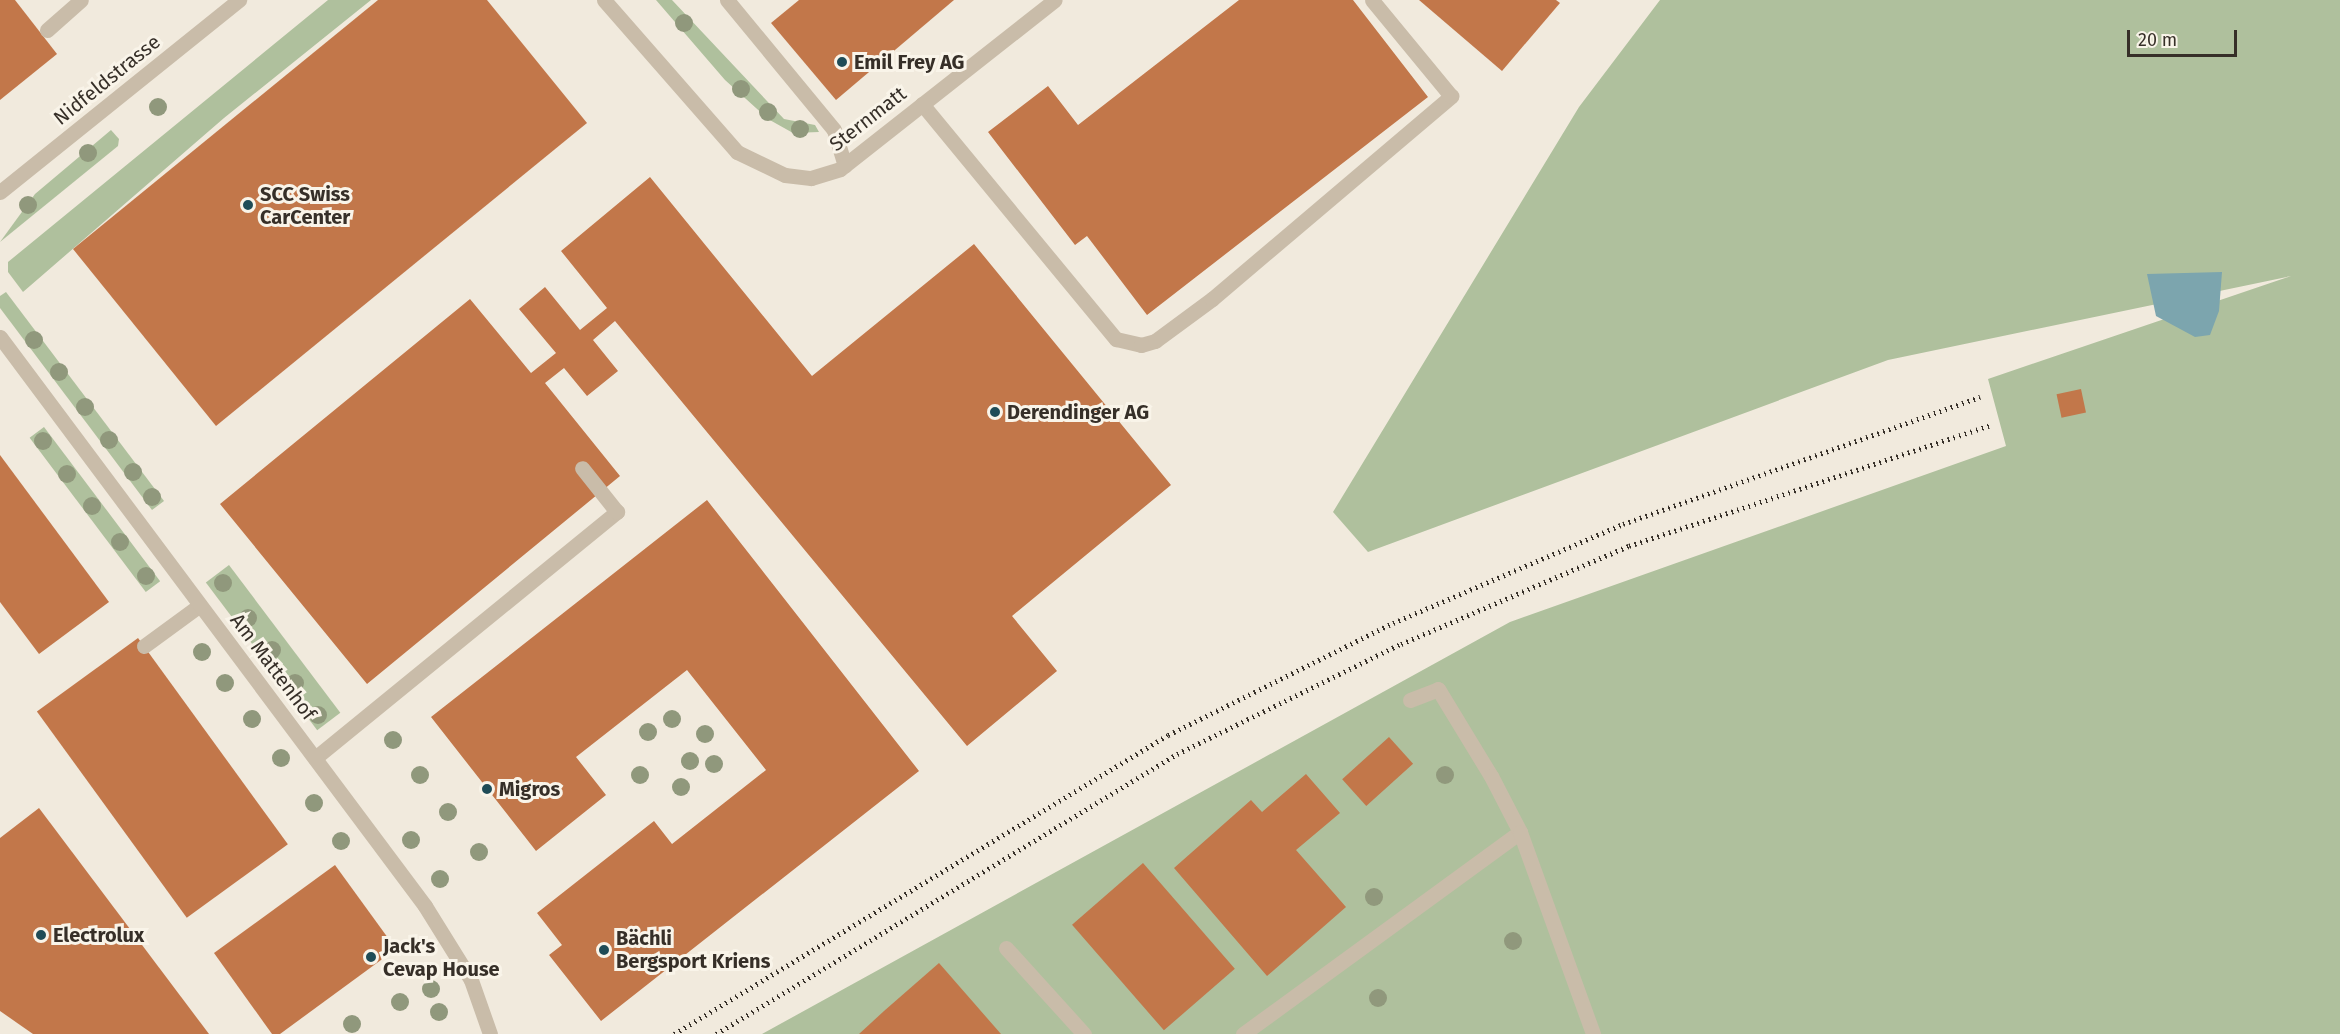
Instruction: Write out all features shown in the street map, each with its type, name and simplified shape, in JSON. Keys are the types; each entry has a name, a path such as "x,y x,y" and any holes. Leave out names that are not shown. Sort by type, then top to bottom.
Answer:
{"street":[{"path":"47,30 81,0"},
{"name":"Nidfeldstrasse","path":"0,192 239,0"},
{"name":"Sternmatt","path":"604,0 737,152 785,175 811,178 845,165 1055,0"},
{"path":"727,0 834,130 845,165"},
{"path":"922,104 1116,339 1141,345 1155,341 1212,299 1451,96 1372,0"},
{"name":"Am Mattenhof","path":"0,337 425,906 471,980 490,1034"},
{"path":"315,758 617,512 582,468"},
{"path":"144,646 200,605"},
{"path":"1410,700 1438,688 1520,832 1593,1034"},
{"path":"1243,1034 1520,832"},
{"path":"1006,948 1084,1034"}],"green space":[{"path":"328,0 371,0 224,118 23,292 8,272 8,262"},
{"path":"656,0 672,0 784,119 815,125 819,132 793,133 768,119 725,80"},
{"path":"1660,0 2340,0 2340,1034 762,1034 1510,622 2006,446 1988,379 2291,276 1888,360 1368,552 1333,512 1579,107"},
{"path":"111,130 119,139 118,146 0,242 35,194"},
{"path":"6,292 164,501 152,510 0,308 0,296"},
{"path":"44,427 160,581 146,592 30,438"},
{"path":"229,565 340,713 317,730 206,582"}],"water":[{"path":"2222,272 2219,311 2210,335 2195,337 2156,316 2147,274"}],"building":[{"path":"0,0 15,0 57,54 0,100"},
{"name":"SCC Swiss CarCenter","path":"378,0 487,0 587,123 216,426 73,249"},
{"name":"Emil Frey AG","path":"799,0 954,0 836,100 771,23"},
{"path":"1239,0 1353,0 1428,97 1147,315 1087,236 1075,245 988,132 1048,86 1078,125"},
{"path":"1419,0 1556,0 1560,3 1502,71"},
{"path":"650,177 812,376 974,244 1171,485 1012,616 1057,671 967,746 615,321 593,340 618,371 587,396 564,368 545,383 620,476 367,684 220,504 470,299 531,373 556,353 519,309 545,287 580,330 607,308 561,251"},
{"path":"2081,389 2086,412 2062,418 2057,394"},
{"path":"0,455 109,602 39,654 0,602"},
{"path":"707,500 919,771 601,1021 549,955 562,945 537,913 654,821 672,844 766,770 687,670 576,757 606,795 536,851 431,717"},
{"path":"138,638 288,844 187,918 37,711"},
{"path":"1389,737 1413,764 1366,806 1342,779"},
{"path":"1306,774 1340,813 1296,850 1346,907 1267,976 1174,868 1251,800 1262,812"},
{"path":"39,808 209,1034 33,1034 0,1011 0,838"},
{"path":"1143,863 1235,969 1164,1030 1072,925"},
{"path":"335,865 396,949 280,1034 272,1034 214,953"},
{"path":"939,963 1001,1034 859,1034 884,1011"}],"railway":[{"path":"674,1034 1168,735 1393,623 1623,524 1980,397"},
{"path":"716,1034 1177,754 1401,644 1629,546 1990,425"}],"place":[{"name":"Emil Frey AG","path":"842,62"},
{"name":"SCC Swiss CarCenter","path":"248,205"},
{"name":"Derendinger AG","path":"995,412"},
{"name":"Migros","path":"487,789"},
{"name":"Electrolux","path":"41,935"},
{"name":"Bächli Bergsport Kriens","path":"604,950"},
{"name":"Jack's Cevap House","path":"371,957"}]}
